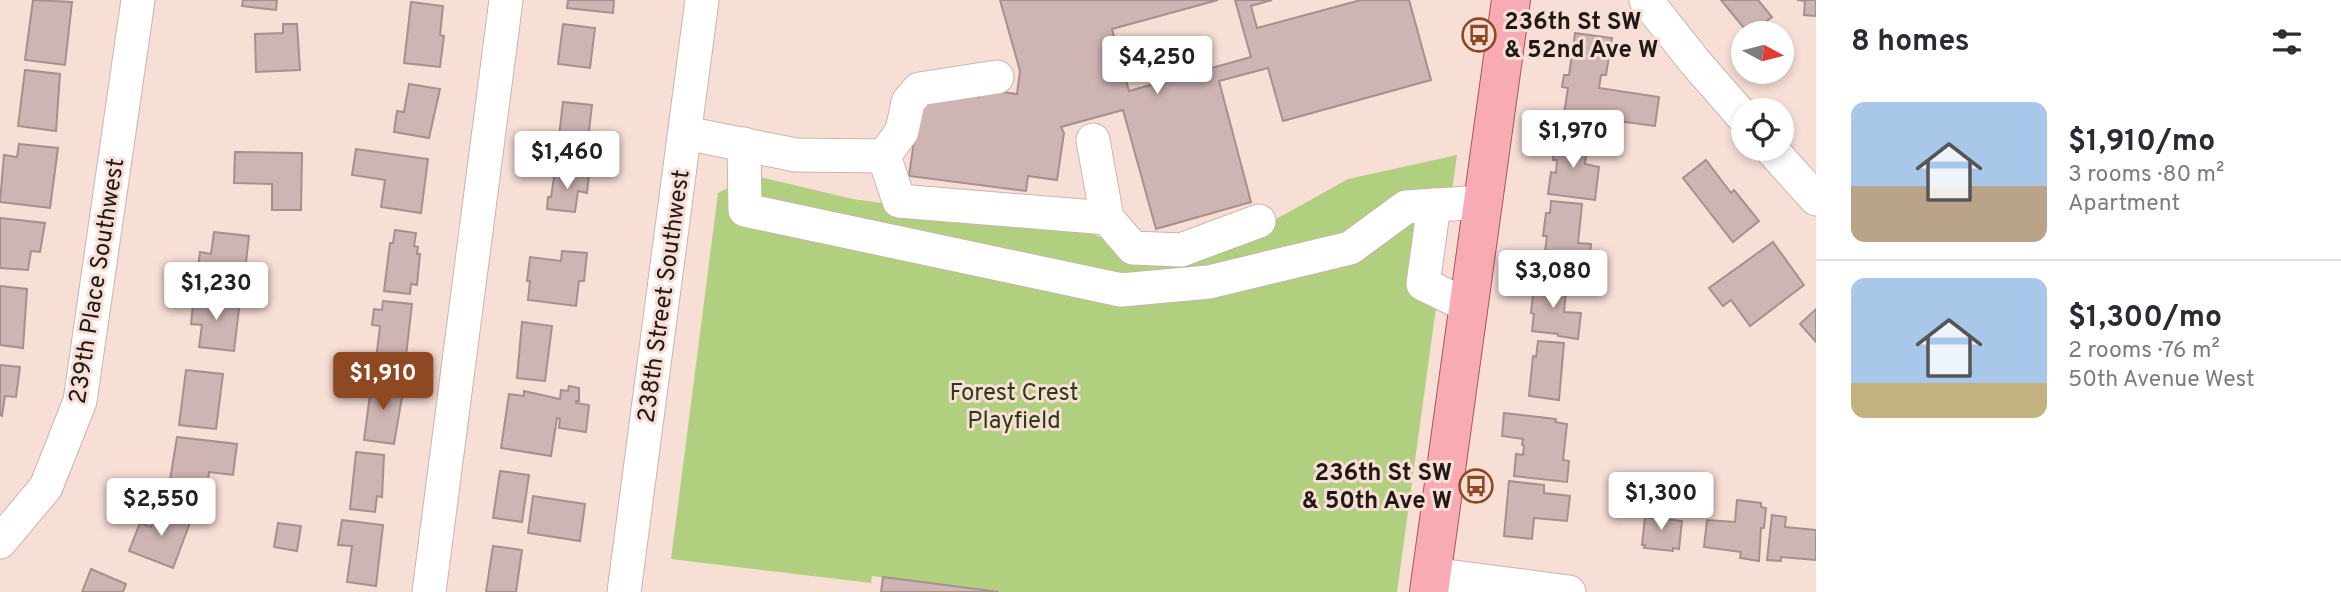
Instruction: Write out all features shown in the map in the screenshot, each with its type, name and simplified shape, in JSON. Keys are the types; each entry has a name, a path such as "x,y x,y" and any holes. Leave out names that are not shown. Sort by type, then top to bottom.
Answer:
{"main road":[{"path":"1430,583 1511,0"}],"street":[{"name":"239th Place Southwest","path":"0,542 46,487 80,401 138,0"},
{"path":"429,592 506,0"},
{"name":"238th Street Southwest","path":"624,592 702,0"},
{"path":"1646,0 1731,103"},
{"path":"884,156 902,131 908,102 919,89 997,77"},
{"path":"685,133 796,155 884,156"},
{"path":"1093,140 1107,218 1133,248 1181,250 1259,221"},
{"path":"744,144 745,210 1121,290 1209,282 1350,248 1406,206 1484,202"},
{"path":"884,156 899,201 1107,218"},
{"path":"1782,161 1816,199"},
{"path":"1434,205 1423,284 1470,307"},
{"path":"1430,583 1569,592"}],"green space":[{"name":"Forest Crest Playfield","path":"1457,155 1397,592 1001,592 872,576 871,583 671,559 718,193 752,175 853,199 945,212 1075,225 1145,259 1262,227 1348,179"}],"building":[{"path":"33,0 72,2 65,65 25,60"},
{"path":"243,0 277,0 276,10 242,6"},
{"path":"568,0 614,0 613,13 567,8"},
{"path":"1000,0 1218,0 1112,29 1129,91 1251,57 1235,0 1272,0 1251,6 1257,28 1361,0 1409,0 1431,80 1283,121 1268,68 1219,81 1251,202 1156,229 1123,110 1061,127 1064,133 1057,180 1028,176 1026,191 909,176 919,106 928,90 979,97 980,89 1017,94 1020,71"},
{"path":"1721,0 1758,0 1772,17 1767,21 1738,21"},
{"path":"1797,0 1816,0 1816,16 1804,15 1805,1"},
{"path":"411,2 443,6 440,35 444,36 440,67 404,63"},
{"path":"283,24 297,24 300,70 256,72 255,34 283,33"},
{"path":"563,24 595,28 590,68 558,64"},
{"path":"1575,33 1612,38 1606,75 1601,75 1599,88 1659,97 1655,126 1564,114 1568,88 1562,87 1564,75 1569,75"},
{"path":"25,70 60,74 56,131 18,126"},
{"path":"409,84 440,89 429,138 394,132 397,111 404,112"},
{"path":"563,102 592,105 586,156 557,153"},
{"path":"1560,135 1588,139 1585,164 1599,167 1595,200 1548,194 1551,172 1556,173 1557,160 1553,160 1554,150 1558,150"},
{"path":"19,144 58,148 50,208 0,202 4,155 17,157"},
{"path":"356,149 428,159 421,213 381,207 385,180 352,175"},
{"path":"235,152 302,153 301,210 272,210 272,184 234,183"},
{"path":"1706,160 1731,193 1734,190 1759,221 1733,242 1683,178"},
{"path":"555,171 589,175 587,193 578,191 575,212 547,209"},
{"path":"1551,201 1582,204 1578,243 1591,244 1589,264 1544,259 1547,236 1543,236 1546,213 1550,213"},
{"path":"0,218 45,223 40,252 31,251 28,270 0,268"},
{"path":"395,230 416,233 414,246 418,247 417,254 420,254 417,285 411,284 410,294 384,291 390,243 393,243"},
{"path":"214,232 249,236 243,289 196,283 200,252 211,254"},
{"path":"1773,242 1804,285 1750,326 1731,300 1723,306 1709,288"},
{"path":"562,251 587,253 584,281 579,281 576,306 528,300 530,257 561,261"},
{"path":"1539,279 1567,282 1564,312 1581,313 1578,339 1532,331 1534,284 1538,285"},
{"path":"0,286 27,289 23,348 0,345"},
{"path":"194,295 240,300 234,351 199,347 202,325 191,324"},
{"path":"383,301 412,304 405,364 376,360 380,326 372,325 374,309 382,310"},
{"path":"1816,309 1816,342 1800,324"},
{"path":"522,322 552,326 545,381 517,378"},
{"path":"1538,341 1564,343 1559,400 1529,396 1533,356 1536,357"},
{"path":"0,365 20,367 16,397 5,396 2,416 0,415"},
{"path":"186,370 223,374 216,429 179,425"},
{"path":"372,379 401,383 399,397 402,397 394,444 364,440"},
{"path":"569,386 579,388 579,401 576,403 589,405 586,432 559,428 560,419 557,418 551,456 501,448 509,394 524,396 524,391 560,399 561,390 568,391"},
{"path":"1504,413 1556,419 1555,422 1567,424 1563,460 1569,461 1567,482 1514,476 1516,454 1523,455 1523,439 1502,436"},
{"path":"177,437 237,444 233,475 209,472 206,497 168,492"},
{"path":"356,452 384,455 382,497 377,496 375,512 350,509"},
{"path":"500,471 529,475 522,522 493,518"},
{"path":"1509,481 1544,485 1544,493 1570,496 1567,521 1534,518 1532,539 1504,536"},
{"path":"1630,491 1646,492 1643,515 1628,514"},
{"path":"533,496 585,504 580,541 528,533"},
{"path":"1737,500 1761,503 1761,507 1766,508 1764,528 1761,528 1759,561 1740,558 1741,552 1704,547 1707,520 1735,522"},
{"path":"159,507 191,520 173,568 129,551 140,523 151,527"},
{"path":"1653,507 1666,509 1666,519 1682,521 1679,549 1673,548 1673,551 1644,548 1645,545 1642,545 1645,517 1652,518"},
{"path":"1772,515 1786,517 1785,527 1816,530 1816,560 1781,557 1781,561 1767,560"},
{"path":"342,520 383,525 376,586 347,582 352,546 338,545"},
{"path":"278,523 301,526 297,551 274,547"},
{"path":"493,546 522,550 516,592 486,592"},
{"path":"91,569 126,584 123,592 82,592"},
{"path":"883,577 999,592 881,592"}],"place":[{"name":"236th St SW & 52nd Ave W","path":"1479,35"},
{"name":"236th St SW & 50th Ave W","path":"1476,486"}]}
